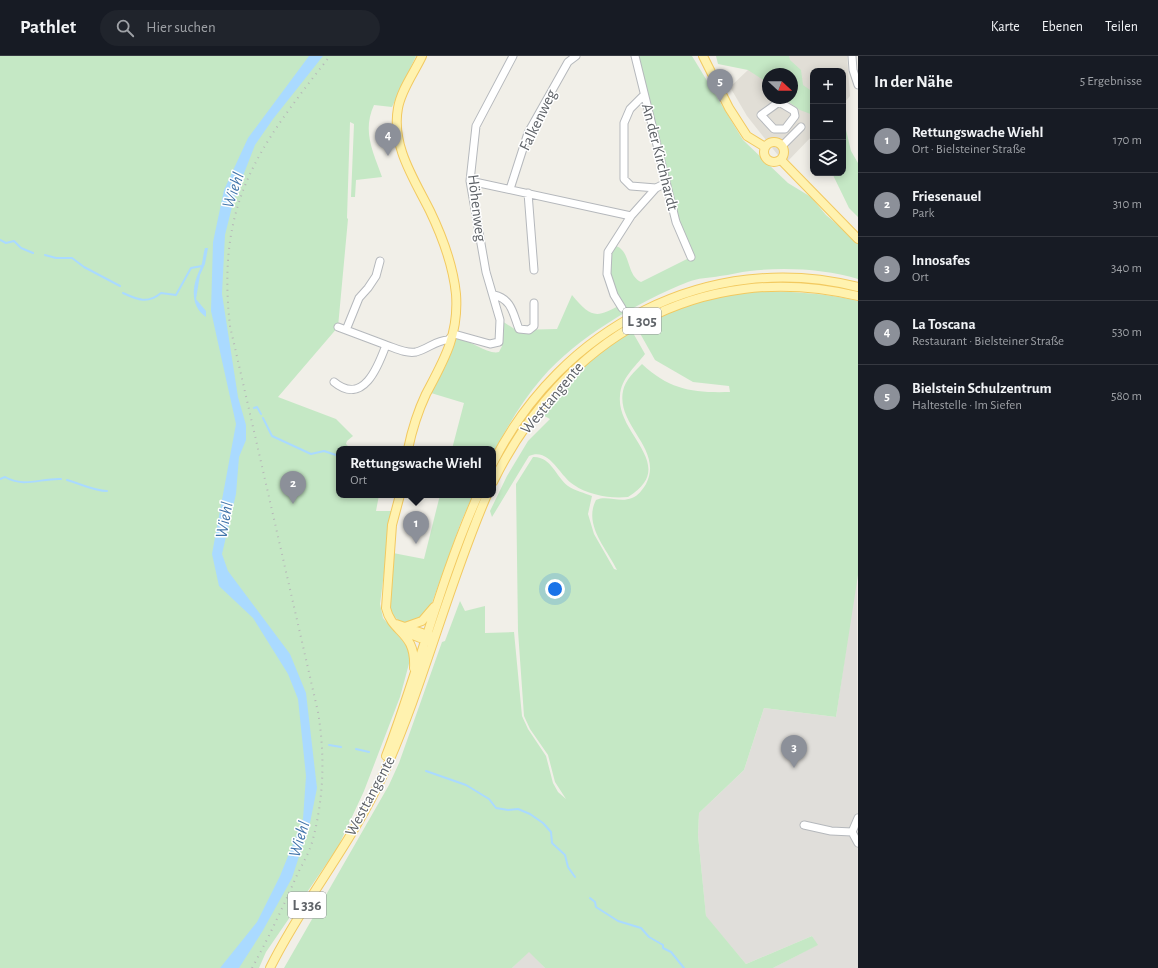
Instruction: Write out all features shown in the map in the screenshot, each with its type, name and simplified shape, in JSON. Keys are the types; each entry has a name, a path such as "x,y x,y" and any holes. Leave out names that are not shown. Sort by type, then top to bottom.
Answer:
{"main road":[{"path":"409,446 417,416 447,355 454,334 456,294 450,264 440,234 406,163 396,130 398,107 402,93 422,56"},
{"path":"703,56 729,108 747,136 765,147"},
{"path":"774,142 782,146 785,152 781,160 773,163 767,160 764,154 765,147 774,142"},
{"path":"781,160 858,239"},
{"name":"Westtangente","path":"496,458 526,409 562,368 600,336 642,311 687,293 746,280 801,278 858,287"},
{"name":"Westtangente","path":"496,477 522,432 562,382 597,349 645,319 697,299 746,289 795,287 829,290 858,296"},
{"name":"L 336","path":"399,498 396,527 392,538 385,599 387,613 394,623 403,629 418,637 427,637"},
{"name":"Westtangente","path":"346,842 384,760 413,679 453,556 477,498"},
{"name":"Westtangente","path":"346,842 366,810 385,772 430,652 464,552 486,498"},
{"path":"403,629 422,621 439,600"},
{"name":"L 336","path":"403,629 413,649 413,679"},
{"path":"430,652 427,637 437,631"},
{"name":"L 336","path":"270,968 290,932 346,842"}],"street":[{"name":"Höhenweg","path":"454,334 490,344 499,342 500,320 494,295 486,272 470,181 476,126 513,56"},
{"name":"Falkenweg","path":"510,189 528,133 568,62 576,56"},
{"name":"An der Kirchhardt","path":"635,56 676,222 691,257"},
{"path":"852,56 853,70 858,85"},
{"path":"644,95 630,109 624,123 624,179 630,186 656,188"},
{"path":"779,102 794,111 795,116 785,129 774,129 761,115 779,102"},
{"path":"782,146 801,127"},
{"path":"470,181 528,192 631,216"},
{"path":"622,308 614,295 607,274 608,252 631,216 656,188 666,183"},
{"path":"528,192 534,270"},
{"path":"346,330 359,298 376,276 380,261"},
{"path":"494,295 502,297 508,302 519,330 530,330 534,326 534,303"},
{"path":"338,327 405,352 416,352 441,340 448,340 454,334"},
{"path":"334,382 348,390 354,391 361,388 379,364 386,345"},
{"path":"858,818 852,832 858,844"},
{"path":"804,825 831,832 852,832"}],"shaded area":[{"path":"752,56 847,56 850,96 846,101 846,68 810,68 810,138 785,164 747,116 730,87 748,70"},
{"path":"857,575 858,968 773,968 817,945 812,936 746,964 706,917 698,835 699,813 744,770 764,708 836,717"},
{"path":"529,951 545,968 512,968"}],"green space":[{"path":"0,56 416,56 392,107 374,105 369,124 369,133 372,150 382,177 356,180 355,197 351,197 354,124 350,122 348,219 338,327 278,397 336,419 353,436 347,441 346,444 348,446 336,446 336,498 378,498 376,511 392,511 380,604 383,618 407,646 410,660 400,697 364,791 338,847 266,952 259,968 0,968"},
{"path":"636,56 692,56 743,140 788,183 811,197 826,215 858,242 858,279 818,271 777,269 746,271 688,282 649,299 629,310 590,335 572,349 542,378 521,405 496,448 496,446 453,446 464,403 431,393 445,367 456,338 458,337 490,351 499,352 502,346 502,321 516,330 557,329 572,295 584,308 594,314 605,312 620,305 613,289 608,269 609,262 616,246 624,253 630,269 636,279 641,282 691,257 676,218"},
{"path":"716,56 789,56 790,60 801,70 803,85 810,90 810,114 800,110 792,104 798,104 798,68 762,68 762,79 748,70 718,64"},
{"path":"846,130 851,151 858,163 858,217 849,208 833,176 846,176"},
{"path":"760,291 797,292 846,298 858,301 858,575 836,717 764,708 744,770 699,813 698,835 706,916 746,964 812,936 818,945 773,968 545,968 529,952 512,968 284,968 389,785 399,763 442,642 445,641 460,601 465,611 485,606 485,633 514,632 522,716 528,729 546,756 553,783 558,792 566,799 555,782 548,755 530,729 524,716 518,631 516,484 533,457 549,463 568,486 592,496 588,514 594,534 614,569 617,570 594,528 592,519 596,500 605,498 623,500 636,496 646,484 650,471 649,460 645,448 626,415 623,404 623,391 628,379 642,364 652,373 672,385 705,392 730,392 729,386 693,382 655,360 637,328 684,306 717,297"},
{"path":"632,331 645,354 626,378 620,396 621,410 647,461 648,473 642,485 628,497 607,497 593,494 574,485 549,459 543,455 536,454 529,456 492,517 490,511 507,476 528,441 550,419 539,413 584,364"},
{"path":"439,498 472,498 461,522 429,611 418,619 403,622 398,620 390,611 393,553 424,559"}],"water":[{"name":"Wiehl","path":"309,56 323,56 273,119 255,145 234,199 225,235 222,294 238,397 246,425 246,440 239,457 236,494 222,554 228,571 290,654 306,693 317,788 310,823 292,878 262,932 239,968 220,968 257,922 280,876 303,819 306,776 298,699 288,674 253,618 219,586 212,554 236,424 211,311 213,242 224,190 248,138"},
{"path":"205,248 208,248 205,264 200,275 196,299 206,311 206,317 200,312 194,300 194,286 202,265"}],"waterway":[{"path":"0,240 6,243 14,241 21,248 33,253"},
{"path":"45,255 56,258 72,258 84,267 120,286"},
{"path":"123,293 133,298 143,300 152,299 161,293 176,295 191,268 202,266"},
{"path":"254,408 257,407 261,414"},
{"path":"263,418 272,436 311,454 324,451 336,455"},
{"path":"0,479 5,477 19,482 61,479"},
{"path":"67,480 92,489 107,491"},
{"path":"329,745 341,747"},
{"path":"356,749 369,752"},
{"path":"426,771 466,785 489,799 496,808 508,810 518,809 530,814 543,823 551,832 552,843 565,855 568,867 575,877"},
{"path":"590,898 595,902 596,907 618,921 641,928 649,937 663,945 663,948 671,952 684,968"}],"railway":[{"path":"252,968 276,922 312,844 317,823 321,791 322,744 318,712 230,326 227,283 230,244 237,210 248,179 263,149 304,89 330,56"}],"place":[{"name":"Bielstein Schulzentrum","path":"720,102"},
{"name":"La Toscana","path":"388,156"},
{"name":"Friesenauel","path":"293,504"},
{"name":"Rettungswache Wiehl","path":"416,544"},
{"name":"Innosafes","path":"794,768"}]}
